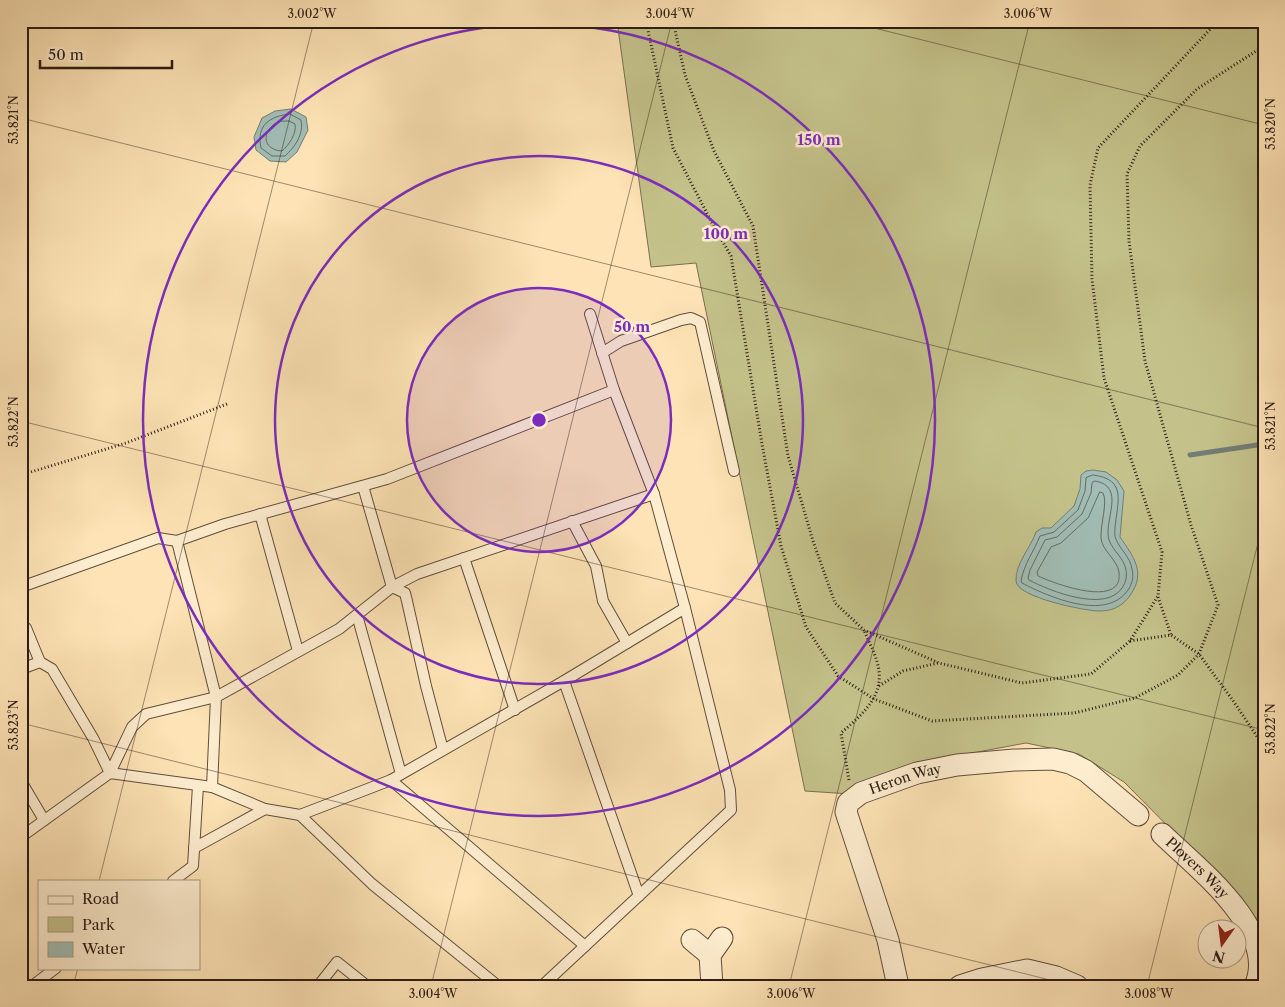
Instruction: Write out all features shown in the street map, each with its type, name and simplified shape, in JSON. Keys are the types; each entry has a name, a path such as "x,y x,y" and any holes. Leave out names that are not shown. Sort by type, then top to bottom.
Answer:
{"street":[{"name":"Heron Way","path":"898,986 888,940 846,812 848,803 861,793 925,771 957,765 1053,759 1070,763 1086,771 1138,815"},
{"name":"Plovers Way","path":"1162,834 1222,893 1244,921 1257,948 1260,962 1255,986"},
{"path":"712,986 710,955 722,938"},
{"path":"692,940 710,955"},
{"path":"960,986 982,979 1027,970 1056,977 1077,986"}],"lane":[{"path":"542,986 731,810 730,790 685,608 654,494 614,390 590,314"},
{"path":"602,353 621,341 681,320 691,318 700,322 734,471"},
{"path":"21,587 158,538 177,541 225,524 387,479 614,390"},
{"path":"363,486 392,587 405,593 443,750"},
{"path":"21,837 110,772 132,727 146,714 216,697 339,629 392,587 417,574 654,494"},
{"path":"260,514 298,651"},
{"path":"572,521 596,566 603,602 627,643"},
{"path":"177,541 216,697 212,788"},
{"path":"464,558 515,710"},
{"path":"110,772 212,788 265,809 300,815 390,780 564,682 685,608"},
{"path":"357,615 401,774"},
{"path":"26,628 40,662 52,669 93,738 110,772"},
{"path":"21,669 40,662"},
{"path":"564,682 639,896"},
{"path":"21,780 44,820"},
{"path":"390,780 585,946"},
{"path":"174,880 193,866 198,786"},
{"path":"194,848 265,809"},
{"path":"300,815 372,884 498,986"},
{"path":"318,986 337,962 367,986"},
{"path":"32,986 53,970"}],"path":[{"path":"646,21 673,148 731,256 781,546 806,627 838,676 874,699 932,722 1074,712 1135,698 1178,675 1199,654 1218,605 1192,525 1145,361 1129,241 1127,174 1140,146 1197,89 1264,46"},
{"path":"673,21 685,75 714,151 753,226 788,456 813,541 836,603 864,630 939,663 1022,683 1091,674 1130,641 1158,596"},
{"path":"1218,21 1098,148 1090,185 1092,279 1104,378 1162,552 1158,596 1171,634 1199,654 1264,747"},
{"path":"21,475 126,443 227,404"},
{"path":"852,800 841,733 863,714 874,699 879,686 878,663 864,630"},
{"path":"1130,641 1171,634"},
{"path":"879,686 903,671 939,663"}],"green space":[{"path":"617,21 1264,21 1264,935 1258,920 1227,886 1124,782 1079,754 1026,743 940,759 851,794 805,791 696,263 651,267"}],"water":[{"path":"291,109 306,117 308,130 297,152 286,162 270,161 256,150 254,137 262,118 275,111"},
{"path":"1086,471 1106,472 1117,480 1124,491 1120,537 1133,558 1138,571 1135,586 1127,600 1115,608 1101,611 1067,606 1039,598 1019,587 1016,581 1018,568 1036,532 1042,528 1051,528 1074,506 1080,489 1081,475"}],"waterway":[{"path":"1190,455 1264,444"}]}
